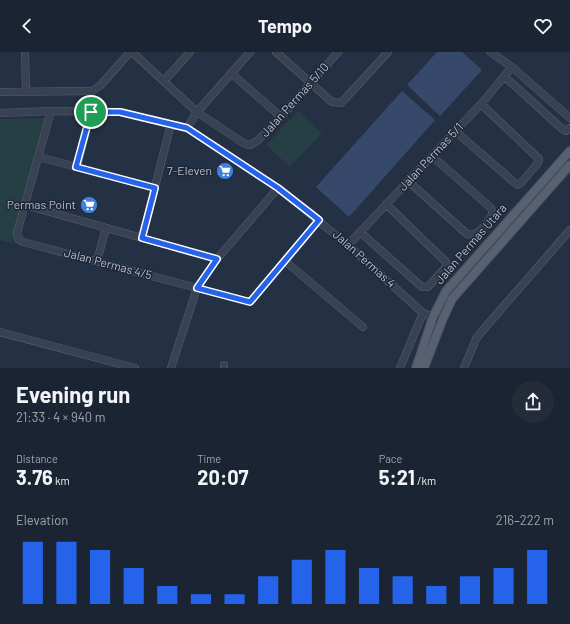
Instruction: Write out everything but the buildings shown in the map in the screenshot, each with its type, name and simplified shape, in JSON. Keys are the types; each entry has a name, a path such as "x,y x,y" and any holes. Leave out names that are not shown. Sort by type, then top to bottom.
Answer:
{"main road":[{"name":"Jalan Permas Utara","path":"416,368 433,317 452,284 570,151"},
{"name":"Jalan Permas Utara","path":"424,368 442,321 452,299 458,290 570,165"}],"street":[{"path":"25,52 26,92"},
{"path":"0,92 92,91 101,85 131,52 197,112"},
{"path":"164,81 190,52"},
{"path":"187,128 197,112 250,52"},
{"path":"276,52 332,102 341,103 388,52"},
{"name":"Jalan Permas 5/10","path":"197,112 245,144 250,144 257,141 281,117 338,52"},
{"path":"490,52 512,67 570,118"},
{"name":"Jalan Permas 5/1","path":"348,245 481,104 512,67"},
{"path":"232,73 281,117"},
{"path":"504,76 561,128 566,131 570,128"},
{"path":"455,131 518,185 538,163 539,159 481,104"},
{"path":"51,111 25,205 217,259"},
{"name":"Jalan Permas 4","path":"0,113 51,111 120,112 187,128 278,188 319,220 421,311 442,321"},
{"path":"76,167 91,112"},
{"path":"142,238 171,124"},
{"path":"408,181 467,234 472,235 477,233 493,213 491,208 432,156"},
{"path":"39,157 155,188"},
{"path":"171,368 197,288 217,259 278,188"},
{"path":"360,232 425,288 428,287 446,264 386,204"},
{"name":"Jalan Permas 4/5","path":"25,205 17,234 18,239 250,302 285,261"},
{"path":"319,220 285,261 363,327"},
{"path":"97,261 106,228"},
{"path":"464,368 476,338 570,230"},
{"path":"400,368 421,311 429,311 437,308"},
{"path":"0,332 116,366 135,368"}],"green space":[{"path":"298,111 322,133 290,167 266,145"},
{"path":"46,118 12,243 0,240 0,119"}],"water":[{"path":"437,52 462,52 482,70 440,116 407,85"},
{"path":"402,91 435,120 349,217 316,187"}],"place":[{"name":"7-Eleven","path":"225,171"},
{"name":"Permas Point","path":"89,205"}],"route":[{"path":"91,112 120,112 187,128 278,188 319,220 250,302 244,302 221,296 197,288 217,259 142,238 155,188 76,167 91,112"}]}
